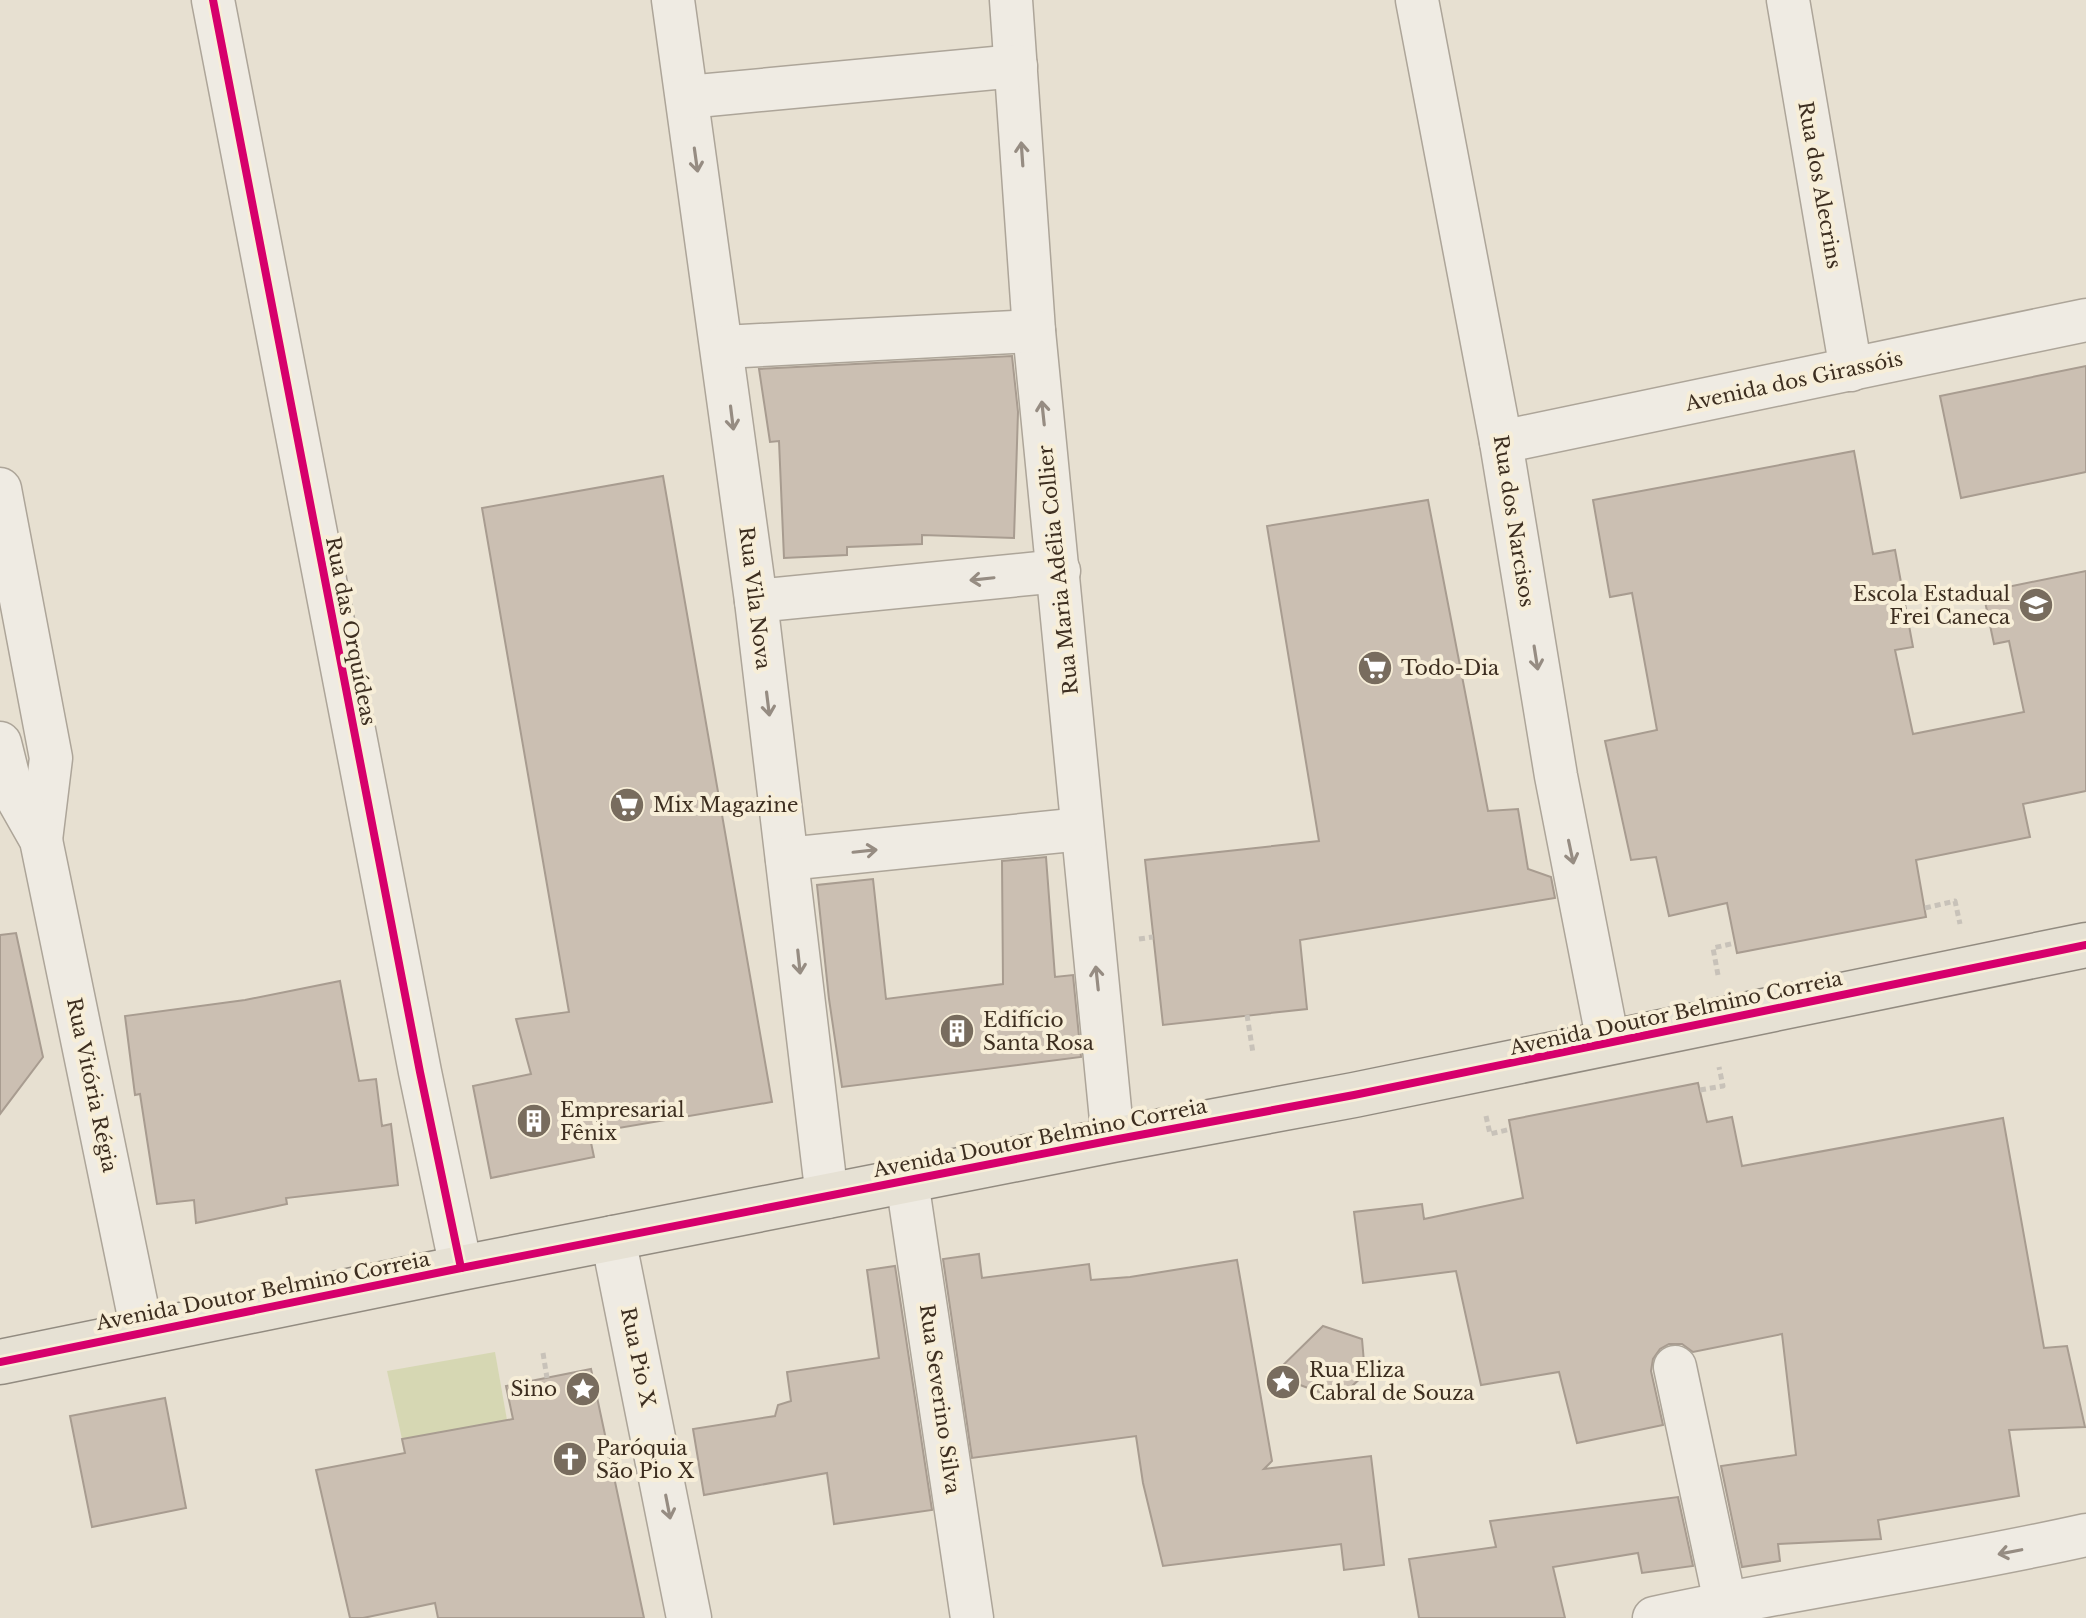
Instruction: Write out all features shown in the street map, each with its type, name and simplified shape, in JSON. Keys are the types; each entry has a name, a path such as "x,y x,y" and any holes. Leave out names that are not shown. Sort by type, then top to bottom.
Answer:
{"main road":[{"name":"Avenida Doutor Belmino Correia","path":"0,1362 613,1238 1354,1095 2086,945"}],"street":[{"name":"Rua das Orquídeas","path":"213,0 420,1072 461,1268"},
{"name":"Rua Vila Nova","path":"673,0 756,601 827,1197"},
{"name":"Rua Maria Adélia Collier","path":"1011,0 1034,331 1113,1140"},
{"name":"Rua dos Narcisos","path":"1417,0 1501,442 1556,776 1608,1042"},
{"name":"Rua dos Alecrins","path":"1788,0 1851,370"},
{"path":"687,97 1016,66"},
{"name":"Avenida dos Girassóis","path":"1501,442 2086,320"},
{"path":"723,347 1034,331"},
{"name":"Rua Vitória Régia","path":"0,489 51,758 41,840 142,1331"},
{"path":"756,601 1059,571"},
{"path":"0,746 51,758"},
{"name":"Rua Vitória Régia","path":"0,746 6,788 41,840"},
{"path":"6,788 51,758"},
{"path":"787,859 1082,829"},
{"name":"Rua Severino Silva","path":"907,1181 972,1618"},
{"name":"Rua Pio X","path":"613,1238 689,1618"},
{"path":"1675,1367 1725,1602"},
{"path":"1654,1618 1725,1602 2007,1553 2086,1535"}],"path":[{"path":"1247,1015 1253,1053"},
{"path":"543,1353 547,1378"}],"green space":[{"path":"495,1352 507,1420 402,1439 387,1371"}],"building":[{"path":"1012,356 1018,412 1014,538 922,535 922,544 847,547 847,555 784,558 779,441 770,442 759,369"},
{"path":"2086,366 2086,472 1961,498 1940,396"},
{"path":"1854,451 1873,554 1895,550 1913,647 1895,650 1913,734 2024,712 2009,641 1994,644 1983,592 2086,571 2086,791 2023,804 2030,837 1916,860 1926,917 1737,953 1727,903 1669,916 1656,857 1631,860 1605,741 1657,730 1632,593 1610,597 1593,500"},
{"name":"Mix Magazine","path":"663,476 772,1102 589,1133 594,1157 491,1178 473,1086 531,1074 516,1019 569,1012 482,508"},
{"name":"Todo-Dia","path":"1428,500 1488,811 1518,809 1528,869 1551,877 1555,898 1300,940 1307,1009 1163,1025 1145,860 1319,841 1267,526"},
{"name":"Edifício Santa Rosa","path":"1046,857 1055,977 1073,975 1081,1057 842,1087 817,885 873,879 886,999 1003,984 1002,861"},
{"path":"16,933 43,1057 0,1114 0,935"},
{"path":"340,981 359,1081 376,1079 382,1126 391,1124 398,1185 286,1198 287,1204 196,1223 194,1200 157,1204 140,1094 135,1095 125,1016 245,1000"},
{"path":"1698,1083 1707,1122 1732,1117 1742,1166 2003,1118 2044,1348 2067,1346 2085,1427 2009,1430 2019,1496 1878,1520 1881,1539 1778,1544 1780,1561 1742,1567 1721,1466 1796,1455 1782,1334 1693,1352 1682,1344 1669,1344 1660,1349 1653,1359 1651,1371 1663,1425 1577,1443 1559,1372 1481,1385 1456,1271 1363,1283 1354,1212 1422,1204 1424,1219 1523,1198 1509,1120"},
{"path":"979,1254 982,1278 1089,1264 1091,1280 1237,1260 1272,1461 1264,1469 1371,1456 1384,1565 1344,1570 1341,1544 1163,1566 1143,1483 1136,1436 972,1458 943,1259"},
{"path":"895,1266 932,1510 834,1524 827,1473 704,1495 693,1429 775,1416 778,1405 791,1401 787,1372 879,1358 867,1270"},
{"path":"1323,1326 1362,1339 1365,1374 1338,1399 1273,1375"},
{"path":"591,1369 644,1618 438,1618 435,1603 350,1618 316,1470 405,1453 402,1439 513,1419 506,1386"},
{"path":"165,1398 186,1508 92,1527 70,1416"},
{"path":"1678,1497 1693,1566 1642,1573 1638,1553 1553,1567 1565,1618 1419,1618 1409,1559 1496,1547 1490,1521"}],"cycle path":[{"path":"213,0 420,1072 461,1268"},
{"path":"0,1362 461,1268 1354,1095 2086,945"}],"place":[{"name":"Escola Estadual Frei Caneca","path":"2036,605"},
{"name":"Todo-Dia","path":"1375,668"},
{"name":"Mix Magazine","path":"627,805"},
{"name":"Edifício Santa Rosa","path":"957,1031"},
{"name":"Empresarial Fênix","path":"534,1121"},
{"name":"Rua Eliza Cabral de Souza","path":"1283,1382"},
{"name":"Sino","path":"583,1389"},
{"name":"Paróquia São Pio X","path":"570,1459"}]}
